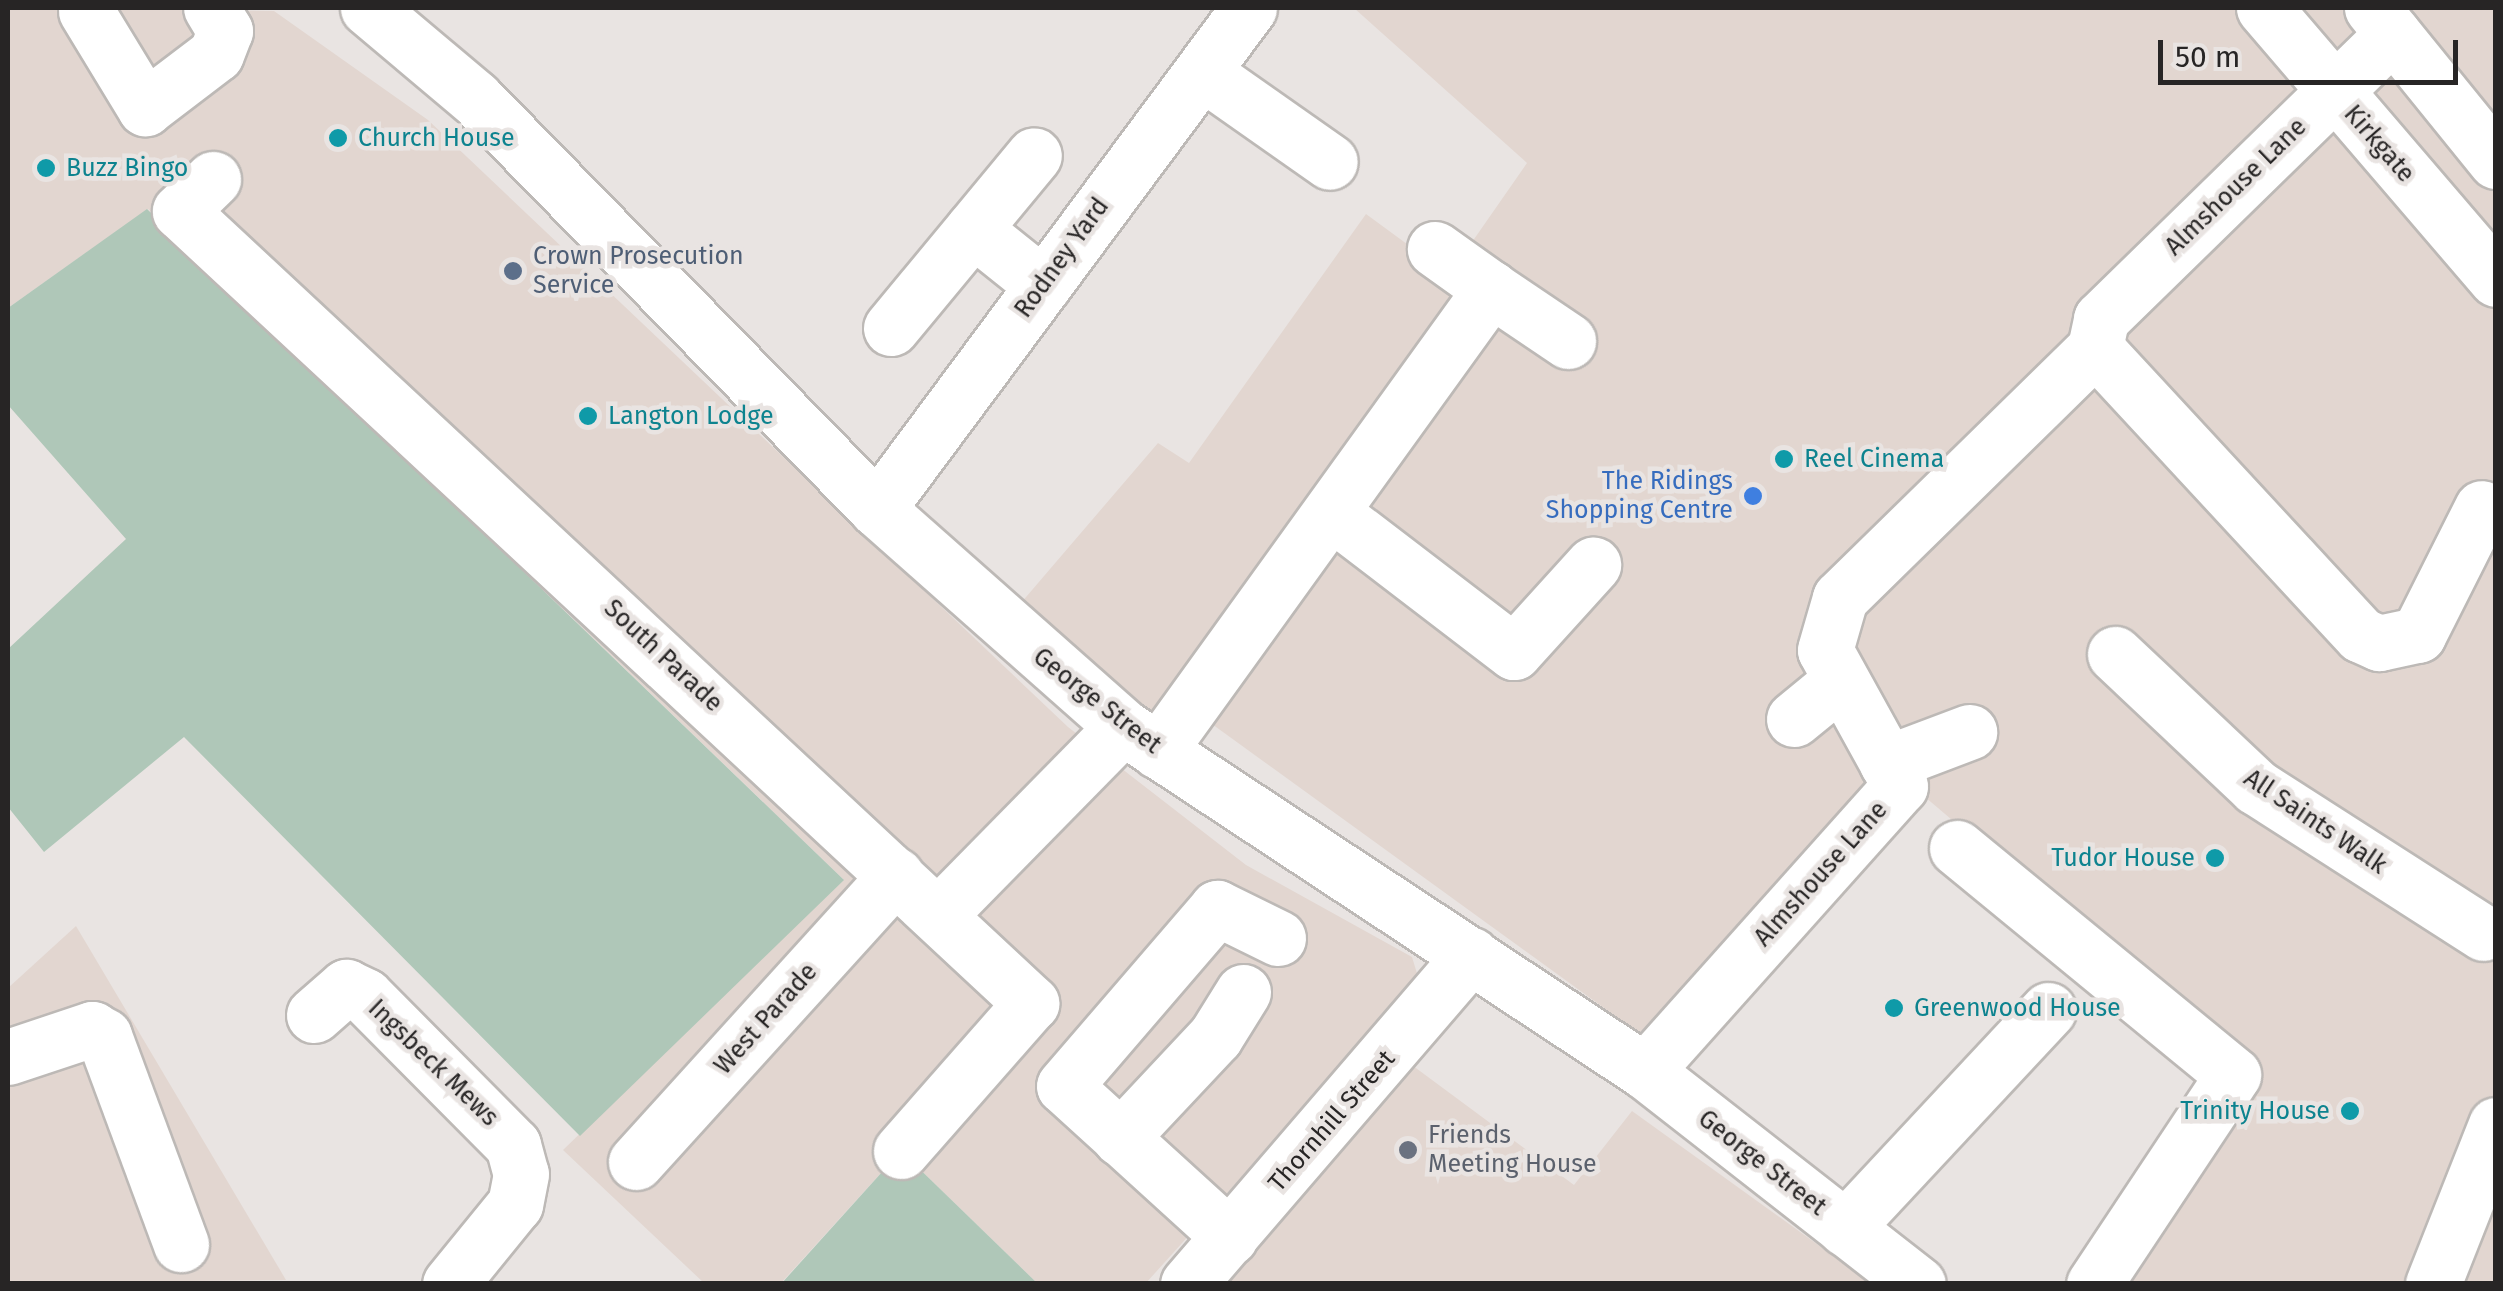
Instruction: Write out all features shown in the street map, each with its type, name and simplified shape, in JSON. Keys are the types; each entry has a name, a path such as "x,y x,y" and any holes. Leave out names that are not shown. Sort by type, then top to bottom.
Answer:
{"street":[{"path":"87,9 145,108 216,54 225,30 210,8"},
{"name":"George Street","path":"371,8 462,86 877,509 1141,739 1645,1072 1846,1228 1903,1279"},
{"path":"435,8 462,86"},
{"name":"Rodney Yard","path":"877,509 1249,8"},
{"name":"Kirkgate","path":"2264,8 2496,278"},
{"path":"2382,21 2496,161"},
{"name":"Almshouse Lane","path":"1645,1072 1900,786 1838,682 1825,650 1840,598 2094,348 2100,319 2333,92 2382,21"},
{"path":"1202,72 1330,162"},
{"path":"891,328 1034,155"},
{"name":"South Parade","path":"213,179 180,211 1031,1003 901,1150"},
{"path":"973,229 1043,285"},
{"path":"1435,249 1568,341"},
{"path":"939,914 1141,739 1332,513 1491,289"},
{"path":"2094,348 2360,635 2379,644 2418,635 2482,508"},
{"path":"1332,513 1514,652 1593,566"},
{"name":"All Saints Walk","path":"2115,654 2256,786 2483,934"},
{"path":"1794,720 1838,682"},
{"path":"1887,763 1968,732"},
{"path":"1957,848 2233,1075 2094,1284"},
{"name":"West Parade","path":"636,1162 896,875"},
{"path":"1220,1265 1120,1138 1064,1086 1217,908 1278,938"},
{"name":"Thornhill Street","path":"1220,1265 1471,955"},
{"name":"Ingsbeck Mews","path":"314,1014 346,987 365,996 513,1145 516,1204 450,1284"},
{"path":"1120,1138 1215,1038 1243,992"},
{"path":"1846,1228 2048,1010"},
{"path":"8,1057 92,1029 104,1036 181,1244"},
{"path":"2432,1284 2496,1125"}],"shaded area":[{"path":"8,8 274,11 428,120 1068,727 1246,865 1412,957 1419,980 1146,1283 1037,1283 901,1151 781,1283 704,1283 563,1150 843,879 148,209 8,308"},
{"path":"1354,8 2495,8 2495,1283 2119,1283 2255,1078 1911,785 1673,1058 1205,719 1523,297 1463,255 1527,163"},
{"path":"1366,214 1471,291 1158,751 1002,625 1158,443 1189,463"},
{"path":"76,926 286,1280 8,1283 8,988"},
{"path":"1401,1057 1574,1185 1632,1111 1871,1283 1210,1284"}],"green space":[{"path":"147,209 844,880 580,1136 184,737 44,852 8,807 8,649 126,539 8,405 8,308"},
{"path":"901,1151 1037,1283 781,1284"}],"place":[{"name":"Church House","path":"338,138"},
{"name":"Buzz Bingo","path":"46,168"},
{"name":"Crown Prosecution Service","path":"513,271"},
{"name":"Langton Lodge","path":"588,416"},
{"name":"Reel Cinema","path":"1784,459"},
{"name":"The Ridings Shopping Centre","path":"1753,496"},
{"name":"Tudor House","path":"2215,858"},
{"name":"Greenwood House","path":"1894,1008"},
{"name":"Trinity House","path":"2350,1111"},
{"name":"Friends Meeting House","path":"1408,1150"}]}
